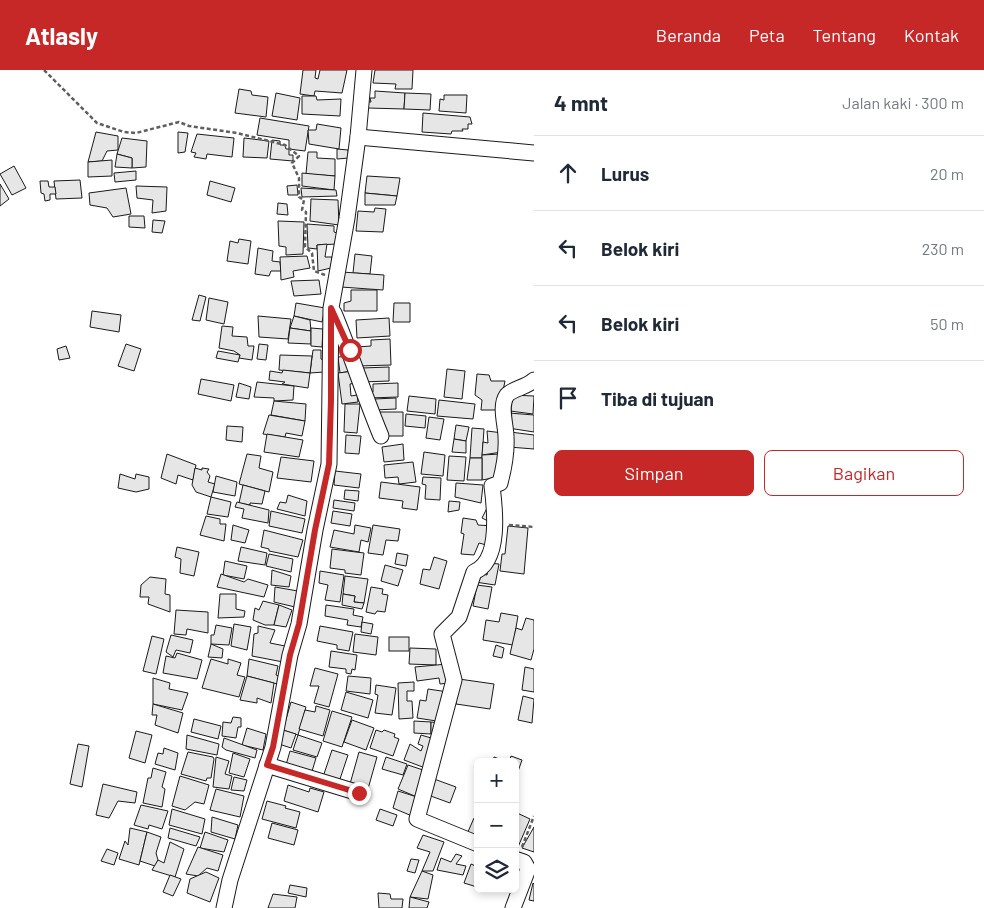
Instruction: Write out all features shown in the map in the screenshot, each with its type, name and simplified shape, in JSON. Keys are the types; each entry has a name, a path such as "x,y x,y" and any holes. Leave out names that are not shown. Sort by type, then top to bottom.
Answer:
{"street":[{"path":"224,908 230,880 273,747 290,655 299,624 315,530 329,464 331,308 347,218 358,137 364,70"},
{"path":"358,137 534,153"},
{"path":"331,308 350,350 380,436"},
{"path":"474,842 417,819 454,680 442,634 459,617 474,572 481,569 490,553 495,537 495,509 492,486 500,483 504,465 506,437 504,419 505,400 508,393 526,386 534,380"},
{"path":"267,765 359,793"},
{"path":"513,908 528,874 528,869 524,862 519,860"}],"path":[{"path":"44,70 97,124 124,132 136,133 179,122 189,126 237,133 286,145 299,156 292,162 299,178 299,197 304,200 302,210 306,212 305,247 312,253 314,271"},
{"path":"495,524 534,527"},
{"path":"519,852 534,816"}],"building":[{"path":"303,70 316,70 315,78 318,79 320,70 347,70 342,93 315,91 314,96 300,94"},
{"path":"375,70 413,70 412,89 395,89 396,84 373,83"},
{"path":"239,89 251,91 252,95 268,97 266,117 235,113"},
{"path":"375,91 405,93 404,109 368,108 367,102 371,102 370,98 375,98"},
{"path":"276,93 300,98 297,120 272,116"},
{"path":"405,93 431,94 430,110 404,109"},
{"path":"444,95 467,95 466,113 439,111 440,99 444,100"},
{"path":"302,96 316,96 317,100 341,99 340,116 302,114"},
{"path":"423,113 470,117 472,124 468,124 468,129 452,131 451,134 422,132"},
{"path":"260,118 309,126 305,151 289,149 289,140 257,135"},
{"path":"317,124 341,128 339,149 309,144 308,130 316,130"},
{"path":"96,132 118,136 118,150 107,151 102,161 88,162"},
{"path":"178,132 188,133 185,152 178,153"},
{"path":"197,134 234,138 232,157 207,154 206,159 194,157 196,153 191,152"},
{"path":"122,138 147,141 146,167 132,168 132,158 117,154"},
{"path":"244,138 269,141 267,158 243,157"},
{"path":"272,140 280,141 280,145 285,145 286,149 289,149 289,155 293,155 293,161 270,159"},
{"path":"337,149 348,150 349,158 337,159"},
{"path":"308,152 317,152 317,158 335,159 335,176 306,174"},
{"path":"117,154 132,158 132,168 115,167"},
{"path":"112,160 112,176 88,177 88,162"},
{"path":"14,166 26,188 12,195 0,174"},
{"path":"136,171 136,180 115,182 114,173"},
{"path":"302,173 335,176 334,190 302,186"},
{"path":"367,176 400,178 397,196 365,193"},
{"path":"80,180 82,198 56,199 54,181"},
{"path":"40,181 48,181 49,187 55,187 56,194 50,194 50,200 45,201 44,194 41,193"},
{"path":"210,181 235,188 231,202 207,195"},
{"path":"0,184 9,199 0,206"},
{"path":"297,185 298,195 288,195 287,186"},
{"path":"136,186 167,187 166,211 152,213 153,200 137,198"},
{"path":"126,188 131,214 113,217 107,208 90,205 89,193"},
{"path":"301,188 336,190 337,196 302,197"},
{"path":"365,193 397,196 395,205 365,205"},
{"path":"311,199 338,200 339,225 310,221"},
{"path":"278,203 287,204 288,215 277,214"},
{"path":"375,208 386,209 383,232 356,231 358,211 374,212"},
{"path":"129,216 144,216 145,228 129,227"},
{"path":"153,220 165,221 162,233 152,232"},
{"path":"278,221 304,222 303,254 286,255 286,247 279,246"},
{"path":"307,224 334,226 334,232 337,233 337,244 317,245 317,249 308,248"},
{"path":"239,239 251,241 248,264 227,261 230,241 238,243"},
{"path":"327,244 325,257 332,257 331,268 318,271 317,245"},
{"path":"258,248 273,251 272,261 280,262 281,271 271,271 269,276 255,274"},
{"path":"355,254 372,256 370,274 353,273"},
{"path":"307,256 310,268 293,271 294,277 281,280 280,257"},
{"path":"342,272 384,275 383,290 341,287"},
{"path":"319,280 321,294 294,296 291,281"},
{"path":"351,290 377,290 377,311 344,311 344,303 351,301"},
{"path":"199,295 206,297 200,321 192,320"},
{"path":"209,298 228,302 224,324 206,320"},
{"path":"296,303 325,308 322,322 294,316"},
{"path":"394,303 410,303 410,322 393,322"},
{"path":"92,311 121,315 119,332 90,327"},
{"path":"258,316 291,319 288,339 259,337"},
{"path":"294,316 310,320 311,331 290,328"},
{"path":"389,318 390,336 357,338 356,320"},
{"path":"222,326 233,327 232,336 247,337 248,346 254,346 252,360 239,358 240,355 234,351 219,348"},
{"path":"290,328 311,331 311,344 288,343"},
{"path":"311,328 323,329 322,347 311,346"},
{"path":"390,339 391,365 358,366 357,347 371,346 371,340"},
{"path":"126,344 141,349 134,371 118,366"},
{"path":"259,344 268,345 266,360 257,359"},
{"path":"66,346 70,358 59,360 57,349"},
{"path":"313,350 321,350 321,359 325,361 324,372 310,373"},
{"path":"218,351 240,355 238,362 216,358"},
{"path":"280,355 312,356 310,373 279,370"},
{"path":"349,356 351,371 340,373 338,357"},
{"path":"389,367 389,381 362,382 362,368"},
{"path":"447,369 465,371 462,399 444,397"},
{"path":"283,370 310,373 308,388 269,380 270,371 282,373"},
{"path":"354,371 355,383 350,384 351,396 357,395 358,402 342,404 338,373"},
{"path":"477,374 489,375 491,381 505,381 499,410 481,410 482,400 475,395"},
{"path":"201,379 234,385 231,401 198,394"},
{"path":"257,382 294,386 293,400 274,401 274,398 254,397"},
{"path":"239,383 251,387 249,399 236,397"},
{"path":"398,383 398,397 369,398 369,392 373,392 373,384"},
{"path":"511,395 534,396 533,414 510,411"},
{"path":"409,396 436,399 435,414 407,411"},
{"path":"396,398 396,409 374,410 374,399"},
{"path":"439,400 475,404 473,419 437,416"},
{"path":"274,401 306,404 305,421 271,415"},
{"path":"345,404 360,404 357,433 344,432"},
{"path":"380,412 403,412 403,436 381,436"},
{"path":"509,413 534,415 534,432 508,428"},
{"path":"406,414 426,416 425,428 405,426"},
{"path":"269,415 305,421 302,436 286,433 285,437 263,434"},
{"path":"429,417 444,419 440,440 426,438"},
{"path":"456,425 469,427 466,441 454,439"},
{"path":"227,426 243,427 242,442 226,440"},
{"path":"472,428 484,429 482,458 470,458"},
{"path":"487,431 503,433 502,452 482,455 483,442 488,443"},
{"path":"510,432 534,435 534,449 509,447"},
{"path":"267,434 303,440 299,457 264,452"},
{"path":"346,435 361,436 359,454 345,453"},
{"path":"454,439 466,441 466,453 452,452"},
{"path":"403,444 404,460 384,462 382,447"},
{"path":"424,452 445,455 443,476 421,474"},
{"path":"167,454 196,465 193,480 178,475 176,484 161,478"},
{"path":"247,454 261,456 259,468 273,472 269,492 239,484"},
{"path":"500,454 498,477 482,480 482,455"},
{"path":"449,456 466,457 464,481 447,480"},
{"path":"281,457 314,461 311,482 277,478"},
{"path":"470,458 482,458 482,480 467,480"},
{"path":"413,462 416,482 399,484 398,477 385,478 384,465"},
{"path":"195,468 209,469 207,472 210,476 208,482 215,484 211,497 196,492 192,485"},
{"path":"335,471 361,474 359,488 334,485"},
{"path":"120,474 135,479 136,474 149,477 149,489 136,492 118,488"},
{"path":"216,476 237,482 235,496 213,492"},
{"path":"423,477 441,478 440,500 425,499 426,485 422,484"},
{"path":"381,482 420,487 417,510 402,508 403,501 379,498"},
{"path":"456,483 483,485 481,503 455,497"},
{"path":"243,485 265,491 262,504 250,503 250,505 239,503"},
{"path":"345,490 359,491 358,501 344,499"},
{"path":"288,495 307,501 305,516 277,509 280,502 286,503"},
{"path":"211,497 231,502 228,517 207,514"},
{"path":"334,500 355,503 354,511 333,508"},
{"path":"449,501 460,502 459,510 448,512"},
{"path":"237,502 269,510 268,523 242,518 244,509 235,507"},
{"path":"488,506 490,522 482,518"},
{"path":"271,511 305,519 302,533 269,526"},
{"path":"333,511 352,514 350,526 331,523"},
{"path":"206,516 220,519 220,524 226,524 224,541 200,535"},
{"path":"463,518 476,520 478,525 493,526 490,546 479,543 474,555 461,554 464,534 461,533"},
{"path":"233,525 249,530 245,543 231,540"},
{"path":"355,525 371,528 368,542 361,540 359,552 330,547 334,530 354,534"},
{"path":"373,525 400,529 398,541 386,540 383,555 368,553"},
{"path":"508,526 528,528 524,574 500,571 502,554 505,554"},
{"path":"264,530 303,540 298,557 269,551 269,549 261,547"},
{"path":"177,547 199,552 194,576 180,573 181,559 175,557"},
{"path":"241,547 267,553 265,565 238,561"},
{"path":"332,549 364,553 361,575 345,573 345,570 330,568"},
{"path":"397,553 408,555 406,566 395,564"},
{"path":"269,554 293,559 291,572 266,566"},
{"path":"434,557 447,561 439,589 420,584 423,569 430,570"},
{"path":"225,561 247,566 244,579 223,575"},
{"path":"489,563 499,564 495,585 475,582 477,573 487,575"},
{"path":"385,565 403,570 398,586 381,581"},
{"path":"272,570 291,576 289,587 271,585"},
{"path":"320,571 344,575 340,602 325,600 328,585 319,583"},
{"path":"221,574 244,582 248,579 268,585 264,597 217,587"},
{"path":"345,576 368,579 364,603 354,602 355,596 343,594"},
{"path":"150,577 166,579 165,594 170,595 170,612 148,604 149,597 140,597 141,585"},
{"path":"477,585 492,587 488,609 473,606"},
{"path":"275,587 298,591 295,607 274,602"},
{"path":"371,587 383,589 382,594 388,595 385,612 377,611 375,614 366,612"},
{"path":"220,594 236,594 236,609 245,611 244,617 218,618"},
{"path":"343,594 355,596 354,602 364,603 362,609 342,605"},
{"path":"263,601 279,605 274,625 265,625 253,620 255,608 259,610"},
{"path":"279,605 292,610 286,627 274,625"},
{"path":"326,605 354,609 353,615 363,617 361,627 347,625 348,620 325,616"},
{"path":"176,610 208,612 208,633 187,629 186,635 174,634"},
{"path":"501,613 518,616 513,645 483,640 486,620 499,622"},
{"path":"526,618 534,620 534,649 531,660 510,654 516,628 522,630"},
{"path":"362,622 373,624 371,634 361,632"},
{"path":"234,624 251,627 247,650 231,646"},
{"path":"216,625 232,628 229,645 211,644 211,635 214,635"},
{"path":"258,626 275,630 270,643 285,646 283,662 252,656 254,634 258,633"},
{"path":"320,626 353,632 349,651 337,649 337,645 317,641"},
{"path":"355,634 378,637 376,655 353,652"},
{"path":"171,635 193,640 190,653 176,650 173,657 166,652"},
{"path":"152,636 164,639 156,674 143,671"},
{"path":"389,637 409,637 409,651 389,651"},
{"path":"211,644 223,649 222,658 208,657"},
{"path":"496,645 504,648 502,658 493,656"},
{"path":"410,648 436,649 436,665 409,664"},
{"path":"331,651 357,655 355,670 352,669 351,674 346,673 346,669 329,667"},
{"path":"177,653 202,660 197,679 163,673 166,656 175,658"},
{"path":"211,659 228,664 228,659 241,663 237,675 245,677 239,697 202,688"},
{"path":"249,659 278,666 276,675 283,678 281,685 247,676"},
{"path":"447,664 449,683 440,684 439,678 417,681 415,667"},
{"path":"525,667 534,669 534,692 522,690"},
{"path":"315,668 338,674 329,707 314,703 319,686 310,686"},
{"path":"247,676 274,683 271,703 257,698 257,703 240,700"},
{"path":"348,676 371,678 370,694 346,691"},
{"path":"153,678 170,683 169,689 188,693 182,710 153,704"},
{"path":"459,679 494,684 490,709 456,704"},
{"path":"414,682 414,691 407,691 407,701 412,701 413,718 399,719 398,683"},
{"path":"376,685 396,688 392,715 375,713 378,695 375,694"},
{"path":"428,689 448,692 443,722 417,718 420,700 426,701"},
{"path":"346,692 373,700 368,718 341,710"},
{"path":"523,696 534,699 532,723 518,720"},
{"path":"291,702 306,707 298,735 283,730"},
{"path":"153,704 183,713 178,733 155,725 157,715 152,715"},
{"path":"316,706 330,710 323,736 299,729 305,710 315,712"},
{"path":"332,711 352,717 342,747 323,741"},
{"path":"233,717 241,718 241,727 238,727 236,738 222,736 223,722 231,723"},
{"path":"194,719 221,726 218,739 191,732"},
{"path":"352,720 374,728 366,750 344,742"},
{"path":"414,721 431,722 431,734 414,733"},
{"path":"431,722 440,723 437,735 431,734"},
{"path":"247,728 266,734 263,750 242,745"},
{"path":"283,730 296,734 291,748 279,744"},
{"path":"376,730 382,732 384,730 395,734 394,737 399,739 393,756 370,748"},
{"path":"136,731 152,735 145,763 129,758"},
{"path":"187,735 219,744 217,755 186,749"},
{"path":"298,735 322,743 317,757 293,750"},
{"path":"421,735 438,740 428,769 404,760 410,744 421,751 423,746 418,744"},
{"path":"224,738 257,750 255,758 226,750 222,747"},
{"path":"78,744 89,746 82,787 70,784"},
{"path":"164,748 178,753 175,770 155,764 158,753 163,754"},
{"path":"332,750 348,755 339,782 323,777"},
{"path":"290,751 316,758 310,778 286,765"},
{"path":"188,752 213,757 211,778 207,778 206,781 181,774"},
{"path":"359,752 377,757 368,789 350,784"},
{"path":"233,753 250,759 244,777 229,773"},
{"path":"216,757 229,761 225,774 232,776 229,789 213,787"},
{"path":"386,757 407,764 403,775 382,769"},
{"path":"408,765 426,771 417,797 398,789"},
{"path":"153,768 166,772 162,787 165,789 162,807 143,803 148,778 151,778"},
{"path":"180,776 209,785 204,804 195,802 185,810 172,806"},
{"path":"234,777 247,780 244,791 231,790"},
{"path":"434,779 456,787 450,803 428,795"},
{"path":"103,784 137,792 135,803 118,801 109,818 96,815"},
{"path":"288,785 309,792 310,788 324,792 318,812 284,801"},
{"path":"216,789 244,796 240,817 210,810"},
{"path":"398,791 417,797 412,816 393,808"},
{"path":"267,801 300,812 296,828 262,819"},
{"path":"141,805 168,811 162,829 149,825 148,829 134,825"},
{"path":"172,809 205,819 202,834 169,825"},
{"path":"380,809 397,815 393,826 376,820"},
{"path":"519,814 530,819 519,845"},
{"path":"212,817 238,825 235,839 211,832"},
{"path":"474,818 474,837 467,834"},
{"path":"272,823 298,830 294,845 268,838"},
{"path":"534,827 534,852 522,848"},
{"path":"130,828 147,832 139,865 119,859 125,841 128,845"},
{"path":"170,828 200,837 196,846 168,838"},
{"path":"147,832 161,837 156,853 158,860 155,866 140,861"},
{"path":"205,832 228,840 224,852 200,848"},
{"path":"423,835 444,842 433,871 422,871 430,852 417,848"},
{"path":"170,842 184,849 175,877 152,870 158,860 164,863"},
{"path":"198,847 223,855 218,871 207,868 198,876 186,874"},
{"path":"107,849 118,853 114,865 101,861"},
{"path":"456,854 462,856 456,864 466,866 463,875 437,870 441,858 451,862"},
{"path":"411,859 419,860 415,873 407,871"},
{"path":"471,864 474,865 474,886 464,883"},
{"path":"422,871 433,875 428,899 410,897"},
{"path":"206,872 219,878 210,902 187,893 190,879"},
{"path":"170,875 181,879 173,896 163,892"},
{"path":"534,884 534,901 529,900"},
{"path":"290,885 307,888 306,897 288,893"},
{"path":"378,893 390,894 391,899 403,899 402,908 379,908"},
{"path":"273,894 297,897 295,908 268,908"},
{"path":"410,897 429,902 427,908 409,908"}],"route":[{"path":"350,350 331,308 329,464 315,530 299,624 290,655 273,747 267,765 359,793"}]}
